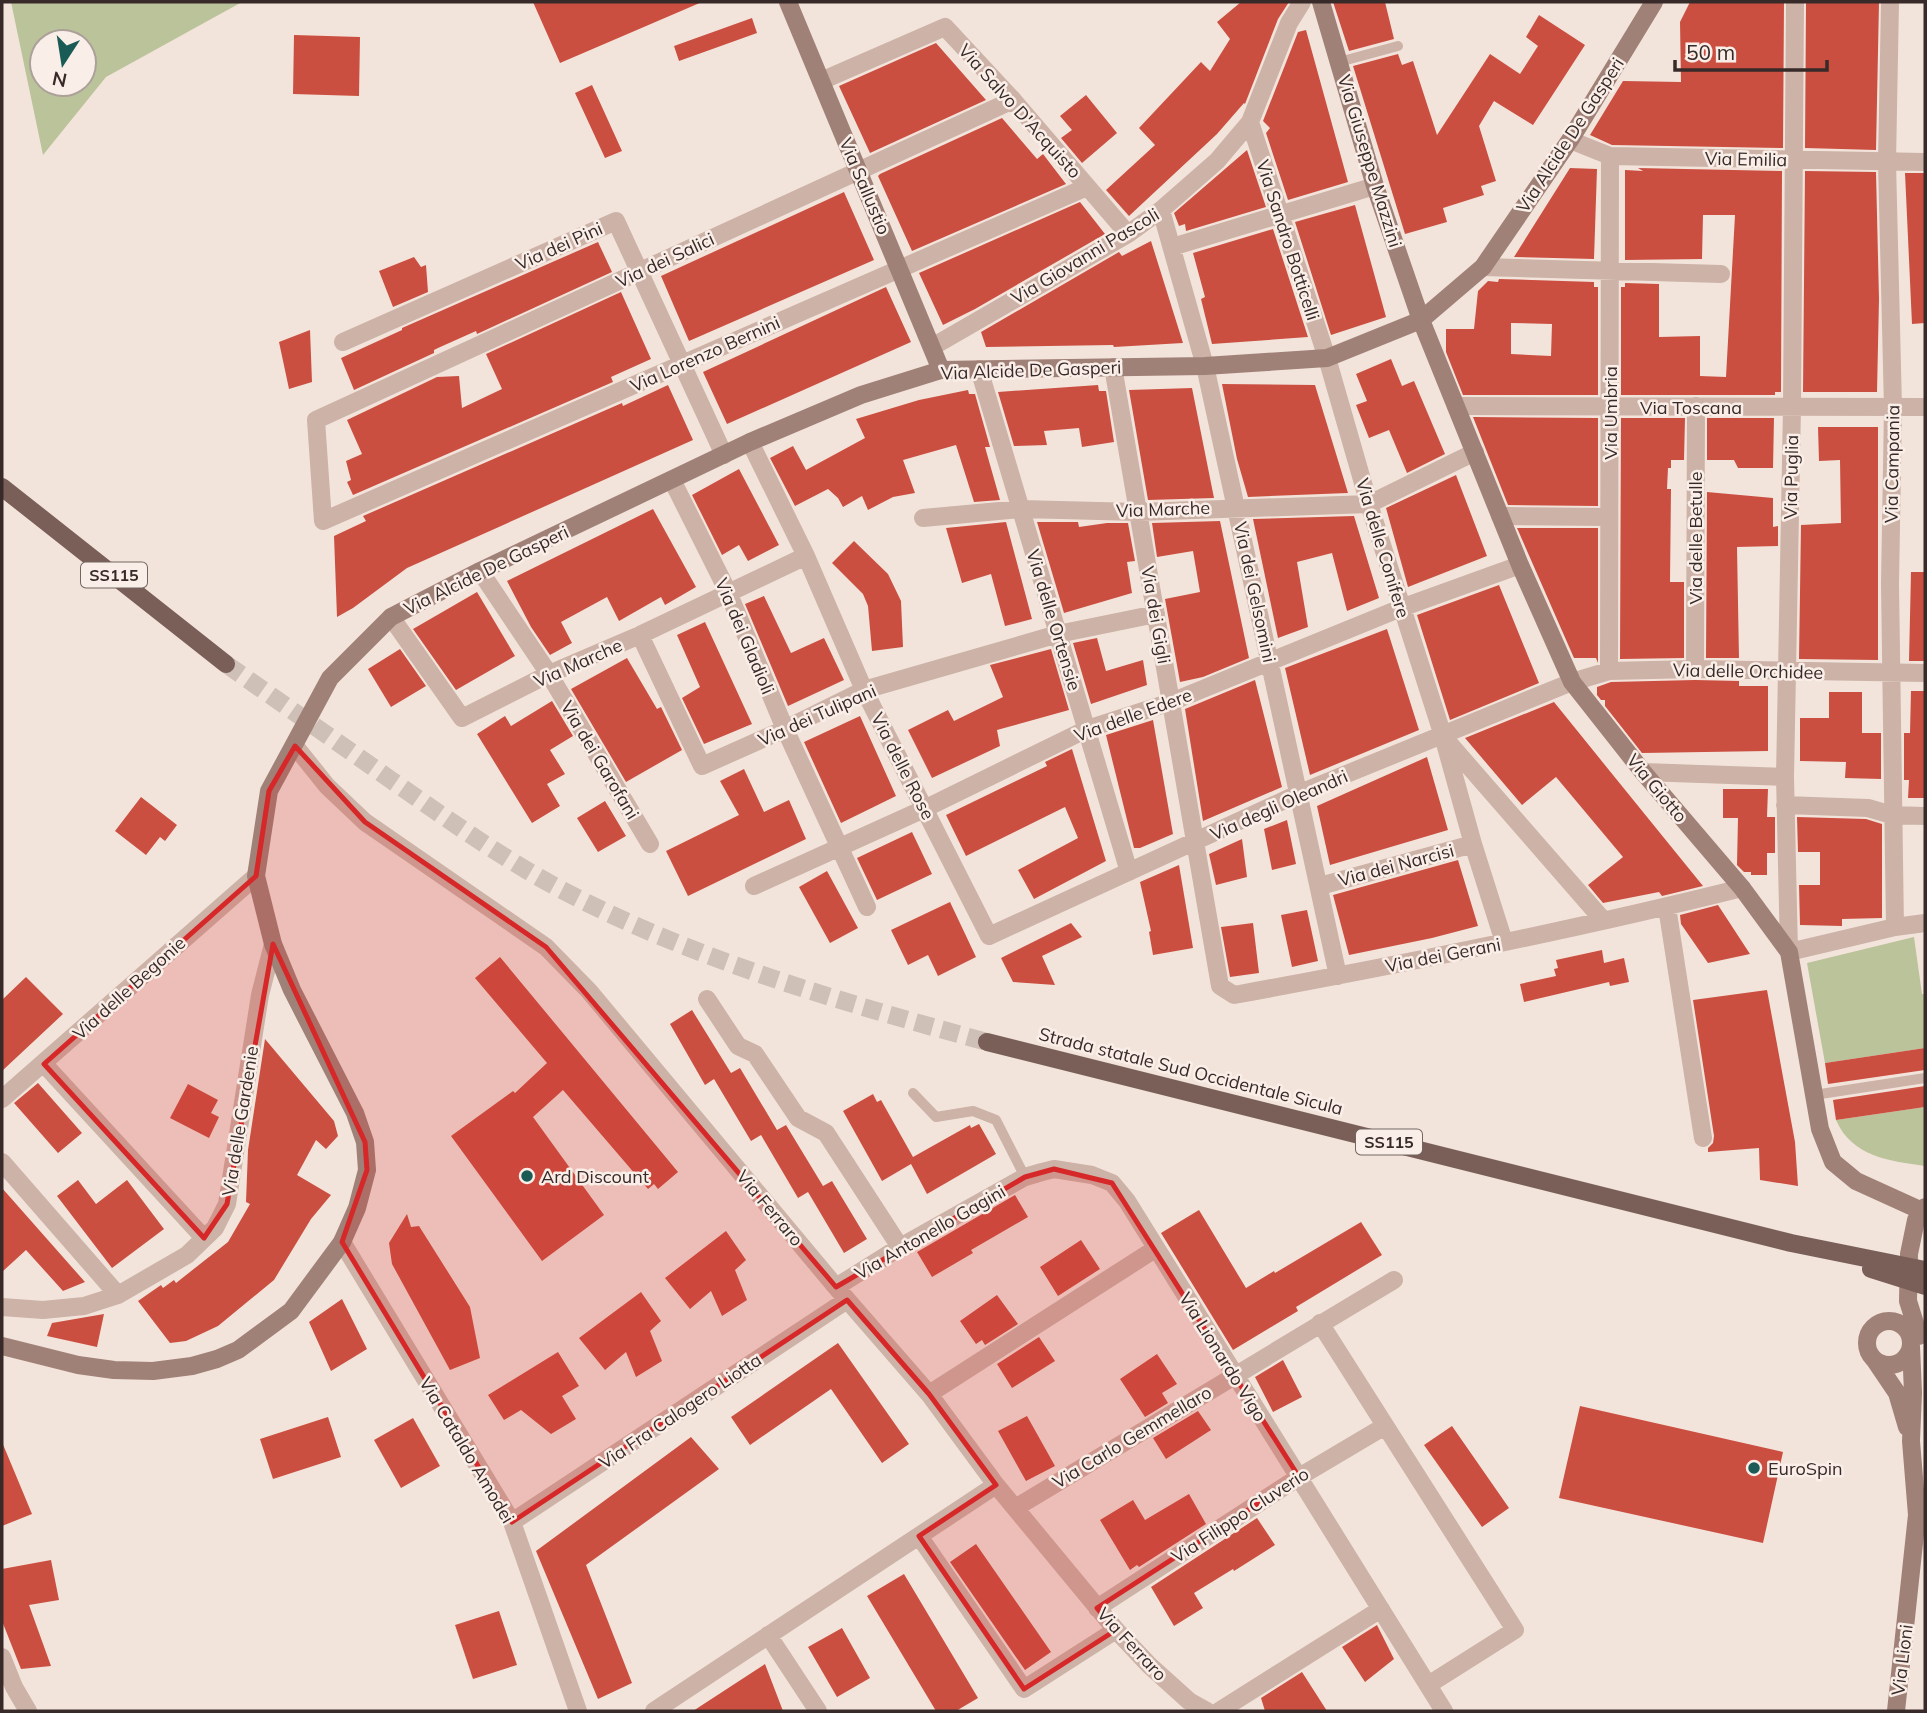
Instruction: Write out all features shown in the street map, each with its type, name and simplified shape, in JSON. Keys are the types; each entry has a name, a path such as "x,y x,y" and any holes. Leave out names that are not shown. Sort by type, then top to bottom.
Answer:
{"main road":[{"name":"SS115","path":"2,486 226,664"},
{"name":"Strada statale Sud Occidentale Sicula","path":"987,1042 1791,1243 1925,1270"},
{"name":"Strada statale Sud Occidentale Sicula","path":"1791,1243 1925,1286"}],"street":[{"name":"Via Sallustio","path":"788,2 942,370"},
{"name":"Via Giovanni Pascoli","path":"932,347 1128,234 1161,210 1217,161 1250,122 1289,23 1302,2"},
{"name":"Via Giuseppe Mazzini","path":"1321,2 1376,186 1421,320"},
{"name":"Via Alcide De Gasperi","path":"2,1346 78,1365 114,1370 153,1371 192,1366 217,1359 238,1350 291,1311 342,1242 357,1208 367,1170 365,1142 355,1113 292,990 273,944 256,876 269,791 330,678 391,617 750,442 861,395 942,370 1205,366 1327,358 1421,320 1483,267 1570,140 1654,2"},
{"name":"Via Puglia","path":"1789,952 1785,777 1792,407 1795,2"},
{"name":"Via Campania","path":"1890,2 1887,162 1893,408 1891,673 1895,927"},
{"name":"Via Salvo D'Acquisto","path":"821,81 945,27 1013,100 1128,234"},
{"name":"Via dei Salici","path":"323,521 316,420 1013,100"},
{"name":"Via Sandro Botticelli","path":"1250,122 1327,358"},
{"name":"Via Emilia","path":"1570,140 1610,156 1925,162"},
{"name":"Via Umbria","path":"1609,670 1610,156"},
{"path":"1171,247 1376,186"},
{"name":"Via Lorenzo Bernini","path":"323,521 1087,187"},
{"name":"Via dei Gelsomini","path":"1161,210 1205,366 1338,976"},
{"name":"Via dei Pini","path":"343,342 616,221 724,454"},
{"path":"1483,267 1721,274"},
{"name":"Via Giotto","path":"1421,320 1520,565 1572,682 1643,772 1742,888 1789,952 1819,1129 1833,1162 1856,1181 1923,1209"},
{"name":"Via delle Conifere","path":"1327,358 1369,504 1443,736 1504,942"},
{"name":"Via dei Gigli","path":"1113,367 1220,986"},
{"name":"Via delle Ortensie","path":"979,369 1129,872"},
{"name":"Via Toscana","path":"1456,406 1925,407"},
{"name":"Via delle Betulle","path":"1695,669 1696,406"},
{"name":"Via delle Rose","path":"750,442 806,556 864,690 989,936"},
{"name":"Via Marche","path":"923,518 1021,509 1138,512 1369,504 1475,452"},
{"name":"Via dei Gladioli","path":"672,480 728,592 785,729 867,907"},
{"path":"1500,516 1609,517"},
{"name":"Via Marche","path":"391,617 461,718 549,674 640,635 806,556"},
{"name":"Via delle Edere","path":"754,886 924,809 1087,729 1171,702 1401,608 1520,565"},
{"name":"Via dei Garofani","path":"480,572 549,674 650,844"},
{"name":"Via dei Tulipani","path":"640,635 702,766 864,690 1058,634 1156,614"},
{"name":"Via delle Orchidee","path":"1572,682 1609,670 1925,674"},
{"name":"Via degli Oleandri","path":"989,936 1300,793 1572,682"},
{"name":"Via delle Conifere","path":"1443,736 1603,920"},
{"name":"Via Ferraro","path":"295,746 327,786 365,822 546,947 589,991 841,1294 929,1394 996,1485 1097,1608 1149,1665 1189,1701 1207,1711"},
{"path":"1643,772 1785,777"},
{"path":"1785,804 1868,808 1892,815 1925,816"},
{"name":"Via dei Narcisi","path":"1320,886 1473,844"},
{"name":"Via delle Begonie","path":"2,1099 256,876"},
{"name":"Via dei Gerani","path":"1220,986 1234,995 1338,976 1667,907 1742,888"},
{"path":"1667,907 1703,1138"},
{"path":"1789,952 1895,927 1925,923"},
{"name":"Via delle Gardenie","path":"3,1306 43,1310 84,1306 118,1295 187,1255 215,1228 227,1205 260,995 273,944"},
{"path":"707,999 737,1046 755,1054 798,1118 826,1133 900,1247"},
{"path":"44,1064 204,1238"},
{"path":"2,1162 118,1295"},
{"name":"Via Lionardo Vigo","path":"1025,1177 1054,1169 1092,1175 1112,1183 1127,1201 1444,1711"},
{"name":"Via Antonello Gagini","path":"841,1294 900,1247 1025,1177"},
{"path":"1918,1342 1908,1301 1909,1254 1916,1220 1923,1209"},
{"name":"Via Cataldo Amodei","path":"342,1242 512,1522 579,1711"},
{"path":"929,1394 1155,1249"},
{"name":"Via Carlo Gemmellaro","path":"1015,1508 1394,1280"},
{"name":"Via Fra Calogero Liotta","path":"512,1522 841,1294"},
{"path":"1896,1324 1908,1301"},
{"path":"1910,1441 1897,1393 1867,1346 1870,1333 1881,1323 1896,1324 1918,1342"},
{"path":"1320,1324 1515,1630 1428,1685"},
{"path":"1910,1441 1919,1387 1912,1366 1904,1360 1918,1342"},
{"path":"1873,1358 1884,1365 1912,1366"},
{"name":"Via Filippo Cluverio","path":"1097,1608 1299,1477 1385,1426"},
{"name":"Via Lioni","path":"1896,1711 1917,1516 1910,1441"},
{"path":"654,1711 996,1485"},
{"path":"919,1536 1024,1689 1116,1630"},
{"path":"1219,1711 1381,1609"},
{"path":"768,1635 818,1711"},
{"path":"2,1657 14,1687 28,1711"}],"lane":[{"path":"1339,62 1398,46"},
{"path":"1814,1095 1925,1078"},
{"path":"913,1093 936,1117 973,1111 996,1120 1025,1177"}],"highlighted area":[{"path":"295,746 365,822 546,947 836,1287 1025,1177 1054,1169 1112,1183 1299,1477 1097,1608 1116,1630 1024,1689 919,1536 996,1485 929,1394 847,1300 512,1522 342,1242 367,1170 365,1142 273,944 227,1204 204,1238 44,1064 256,876 269,791"}],"green space":[{"path":"11,2 242,2 106,77 98,87 98,28 28,28 28,83"},
{"path":"31,98 89,98 43,155"},
{"path":"1914,937 1922,994 1925,994 1925,1048 1825,1063 1807,963"},
{"path":"1925,1107 1925,1166 1873,1155 1852,1142 1836,1120"}],"building":[{"path":"533,2 702,2 560,63"},
{"path":"1241,2 1289,2 1278,19 1245,104 1217,134 1129,216 1106,190 1155,145 1139,128 1201,62 1210,71 1230,39 1217,22"},
{"path":"1333,2 1385,2 1394,39 1349,51"},
{"path":"1690,2 1784,2 1783,148 1612,145 1590,135 1623,81 1681,82 1680,22"},
{"path":"1806,2 1879,2 1876,150 1805,148"},
{"path":"1539,15 1585,45 1533,125 1494,101 1479,126 1496,181 1481,186 1484,195 1443,208 1447,222 1405,234 1353,66 1398,54 1402,65 1413,61 1437,135 1490,54 1520,74 1538,46 1526,37"},
{"path":"752,18 757,33 679,61 674,46"},
{"path":"1306,30 1348,182 1288,200 1266,133 1270,128 1263,121 1298,32"},
{"path":"294,35 360,37 359,96 293,94"},
{"path":"936,43 986,100 870,153 839,86"},
{"path":"592,85 622,151 605,158 575,93"},
{"path":"1086,95 1117,133 1082,163 1061,138 1072,130 1060,116"},
{"path":"1002,118 1037,159 1043,154 1066,184 912,251 878,176"},
{"path":"1247,150 1266,207 1186,231 1185,224 1179,226 1174,213"},
{"path":"1570,168 1597,169 1594,259 1514,257"},
{"path":"1638,168 1782,171 1781,392 1775,392 1775,395 1621,395 1621,287 1625,287 1625,283 1659,284 1659,337 1700,336 1700,376 1726,377 1735,215 1703,215 1702,259 1625,260 1625,170 1643,171"},
{"path":"1805,171 1876,172 1879,299 1877,392 1803,392"},
{"path":"1905,173 1925,173 1925,323 1912,324"},
{"path":"844,192 874,260 689,341 661,276"},
{"path":"1080,202 1105,234 943,325 919,273"},
{"path":"1355,205 1386,317 1331,335 1295,222"},
{"path":"1273,229 1308,337 1212,344 1201,299 1205,297 1193,253"},
{"path":"1151,241 1183,343 1114,347 986,347 981,332 1119,252 1122,256"},
{"path":"598,242 612,272 477,334 476,331 438,348 434,353 354,390 341,358 402,328"},
{"path":"414,257 421,267 426,265 428,292 393,307 379,271"},
{"path":"1499,279 1594,282 1594,287 1598,287 1598,395 1463,395 1446,352 1446,329 1474,329 1478,291 1488,281 1498,282","holes":["1511,323 1552,324 1551,356 1511,354"]},
{"path":"886,287 911,342 727,424 703,372"},
{"path":"621,292 651,359 611,377 613,382 353,495 347,482 351,480 346,461 362,454 347,420 437,377 459,376 462,408 502,389 486,354"},
{"path":"310,330 312,382 289,389 279,342"},
{"path":"1391,359 1402,386 1414,381 1445,454 1407,473 1389,430 1369,438 1356,405 1367,401 1356,374"},
{"path":"1222,384 1315,385 1348,493 1248,497 1237,459"},
{"path":"668,385 693,440 407,568 337,617 334,536 366,521 363,516"},
{"path":"1098,385 1099,391 1106,391 1114,442 1082,447 1079,428 1044,431 1047,445 1014,446 998,392"},
{"path":"1192,388 1214,498 1148,500 1129,390"},
{"path":"968,390 969,394 975,394 990,447 985,447 1000,500 974,502 956,445 903,460 915,493 893,497 868,510 862,496 843,507 828,489 795,506 770,458 793,446 806,470 865,438 856,419 919,400"},
{"path":"1473,417 1598,418 1598,506 1508,505"},
{"path":"1621,418 1685,418 1684,460 1671,460 1667,489 1671,489 1670,582 1684,582 1684,658 1620,659"},
{"path":"1707,418 1774,418 1773,468 1738,468 1734,460 1707,460"},
{"path":"1818,427 1878,427 1878,660 1799,659 1801,525 1841,523 1840,460 1819,461"},
{"path":"739,469 779,545 748,561 739,545 722,555 692,495"},
{"path":"1456,475 1487,556 1408,587 1386,508"},
{"path":"1707,492 1773,498 1773,527 1778,526 1778,546 1737,547 1739,658 1706,658"},
{"path":"653,509 696,587 665,605 661,597 619,621 607,597 561,622 572,643 550,655 531,627 507,581"},
{"path":"1354,516 1379,598 1347,611 1332,553 1297,562 1308,627 1278,638 1253,519"},
{"path":"1220,521 1249,658 1203,677 1180,682 1165,599 1200,592 1193,551 1157,557 1152,523"},
{"path":"1006,522 1032,619 1005,626 991,574 962,583 946,528"},
{"path":"1037,522 1078,522 1079,527 1128,523 1135,561 1127,562 1132,593 1064,613"},
{"path":"1517,528 1598,528 1598,663 1596,658 1574,658"},
{"path":"854,541 888,574 901,601 903,647 872,651 868,606 863,594 832,563"},
{"path":"1911,572 1925,572 1925,661 1909,661"},
{"path":"1499,585 1539,683 1450,720 1417,615"},
{"path":"477,592 515,656 456,690 413,629"},
{"path":"764,596 791,653 824,638 844,680 788,706 745,604"},
{"path":"705,622 752,724 704,744 682,698 700,687 677,635"},
{"path":"1387,629 1419,730 1310,775 1285,668"},
{"path":"1097,638 1106,671 1143,660 1147,685 1091,704 1073,643"},
{"path":"400,649 426,686 391,707 368,669"},
{"path":"1051,649 1069,710 997,730 1000,746 932,778 908,730 948,710 954,721 1003,697 990,665"},
{"path":"627,658 657,709 661,707 682,750 626,782 571,689"},
{"path":"1255,680 1282,787 1203,821 1185,709"},
{"path":"1739,681 1739,686 1768,686 1768,751 1642,753 1605,706 1605,700 1601,700 1597,695 1597,687 1611,682"},
{"path":"1911,691 1925,691 1925,798 1908,798 1909,780 1904,780 1904,733 1910,733"},
{"path":"1829,692 1862,692 1862,733 1881,733 1881,779 1845,778 1846,762 1800,761 1800,718 1829,718"},
{"path":"552,701 573,736 550,750 565,774 547,784 560,806 532,823 477,734 505,716 511,726"},
{"path":"1554,702 1703,886 1662,896 1659,892 1603,903 1588,885 1623,857 1556,777 1522,805 1465,738"},
{"path":"860,716 896,796 841,823 804,742"},
{"path":"1153,720 1173,834 1134,848 1106,735"},
{"path":"1072,749 1106,861 1034,899 1018,870 1078,838 1065,807 966,856 946,815 1047,766 1045,762"},
{"path":"1427,757 1448,830 1330,865 1317,806"},
{"path":"744,769 764,812 789,800 806,839 688,896 666,851 739,815 720,781"},
{"path":"1723,789 1768,789 1767,817 1775,817 1775,853 1767,853 1767,875 1751,875 1751,872 1744,872 1737,865 1738,818 1723,818"},
{"path":"141,797 177,825 165,841 160,837 146,855 115,831"},
{"path":"605,801 626,836 598,852 577,818"},
{"path":"1797,817 1866,819 1882,824 1882,918 1842,919 1842,926 1800,925 1799,885 1820,885 1820,852 1798,852"},
{"path":"1287,820 1296,864 1272,870 1264,829"},
{"path":"912,832 932,874 877,900 857,858"},
{"path":"1242,839 1247,877 1216,885 1209,854"},
{"path":"1458,860 1478,926 1349,955 1333,895"},
{"path":"1179,865 1193,948 1153,955 1151,931 1140,882"},
{"path":"827,871 858,928 830,943 799,887"},
{"path":"950,902 976,957 938,976 928,955 908,965 891,930"},
{"path":"1718,905 1750,954 1708,963 1681,924 1680,915"},
{"path":"1307,910 1318,961 1292,967 1281,915"},
{"path":"1071,923 1082,937 1042,956 1055,985 1013,982 1001,958"},
{"path":"1253,923 1259,973 1230,977 1221,927"},
{"path":"1602,950 1604,963 1624,958 1629,982 1610,986 1609,982 1524,1002 1520,984 1556,976 1556,960"},
{"path":"500,957 678,1172 658,1189 654,1184 648,1189 563,1090 533,1117 604,1215 542,1261 451,1136 513,1091 515,1093 547,1063 475,978"},
{"path":"26,977 63,1014 2,1071 2,1000"},
{"path":"1767,990 1795,1142 1798,1186 1760,1180 1759,1148 1708,1152 1714,1136 1693,1000"},
{"path":"692,1010 731,1073 740,1068 777,1130 786,1125 823,1186 832,1181 867,1239 844,1253 808,1192 798,1198 761,1135 751,1141 714,1079 705,1085 670,1024"},
{"path":"265,1039 334,1121 338,1136 326,1149 316,1140 297,1175 331,1195 311,1219 274,1280 218,1326 186,1341 170,1343 138,1301 161,1285 163,1288 174,1280 176,1283 228,1242 250,1204 246,1202 248,1150"},
{"path":"1925,1048 1925,1070 1828,1084 1825,1063"},
{"path":"38,1083 82,1133 58,1153 14,1103"},
{"path":"188,1084 218,1100 211,1113 219,1117 209,1138 170,1118"},
{"path":"1925,1086 1925,1107 1836,1120 1833,1100"},
{"path":"873,1094 877,1102 881,1100 913,1157 970,1125 971,1128 979,1124 996,1154 927,1194 911,1164 882,1181 843,1111"},
{"path":"78,1180 96,1204 127,1180 164,1229 112,1268 57,1196"},
{"path":"2,1188 85,1282 63,1291 26,1250 2,1272"},
{"path":"1015,1195 1028,1217 971,1250 973,1253 932,1277 917,1252"},
{"path":"1199,1210 1246,1288 1361,1222 1382,1255 1296,1307 1298,1311 1233,1350 1161,1233"},
{"path":"407,1214 411,1227 419,1226 470,1307 480,1358 450,1370 392,1264 389,1243"},
{"path":"726,1231 746,1260 735,1270 747,1300 722,1316 711,1291 690,1309 665,1278"},
{"path":"1081,1240 1100,1269 1058,1296 1040,1267"},
{"path":"641,1292 661,1321 650,1331 662,1361 636,1377 626,1352 605,1370 579,1338"},
{"path":"997,1295 1018,1324 985,1345 982,1340 976,1344 960,1321"},
{"path":"342,1299 367,1349 331,1371 309,1322"},
{"path":"104,1314 97,1347 47,1336 52,1323"},
{"path":"1039,1337 1055,1361 1012,1388 997,1364"},
{"path":"838,1343 909,1444 882,1463 831,1389 750,1445 731,1417"},
{"path":"558,1352 579,1386 562,1396 576,1419 551,1434 521,1410 504,1420 488,1395"},
{"path":"1157,1354 1177,1384 1162,1393 1168,1403 1145,1417 1120,1379"},
{"path":"1283,1360 1302,1397 1273,1412 1255,1377"},
{"path":"1580,1406 1783,1452 1763,1543 1559,1498"},
{"path":"1198,1411 1211,1430 1166,1459 1153,1438"},
{"path":"1027,1416 1055,1466 1026,1481 998,1431"},
{"path":"328,1417 341,1457 273,1479 260,1439"},
{"path":"413,1418 440,1466 401,1488 374,1440"},
{"path":"1452,1426 1509,1508 1482,1527 1424,1445"},
{"path":"691,1437 719,1469 586,1565 632,1683 598,1699 536,1551"},
{"path":"2,1442 32,1514 2,1526"},
{"path":"1189,1494 1206,1524 1130,1570 1100,1520 1133,1500 1145,1520"},
{"path":"1257,1518 1275,1545 1194,1593 1203,1608 1174,1626 1151,1587"},
{"path":"976,1544 1051,1652 1025,1670 950,1562"},
{"path":"51,1560 59,1600 29,1605 51,1666 21,1669 2,1621 2,1569"},
{"path":"904,1574 978,1698 956,1711 936,1711 867,1596"},
{"path":"499,1611 517,1665 473,1679 455,1625"},
{"path":"1377,1625 1394,1659 1365,1682 1342,1647"},
{"path":"842,1628 870,1678 837,1697 808,1647"},
{"path":"765,1664 783,1711 693,1711"},
{"path":"1302,1672 1327,1711 1265,1711 1261,1698"}],"tunnel":[{"path":"226,664 453,823 560,889 715,958 823,995 987,1042"}],"place":[{"name":"Ard Discount","path":"527,1176"},
{"name":"EuroSpin","path":"1754,1468"}]}
